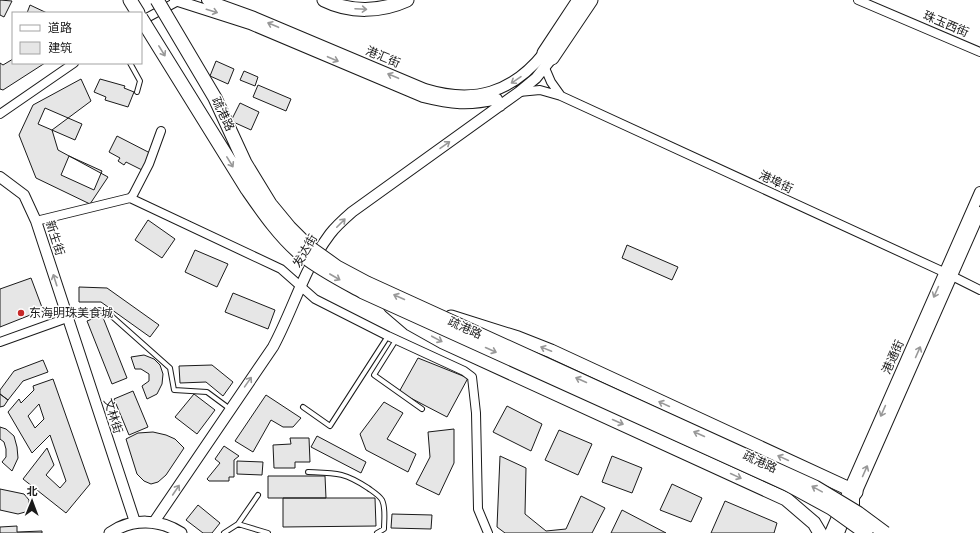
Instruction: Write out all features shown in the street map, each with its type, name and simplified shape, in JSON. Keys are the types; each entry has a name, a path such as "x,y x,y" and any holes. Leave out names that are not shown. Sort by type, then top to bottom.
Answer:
{"highway":[{"path":"130,0 137,12"},
{"name":"疏港路","path":"157,0 215,98 256,182 289,227 309,247 338,267 367,283 815,487 858,513 885,533"},
{"path":"324,0 343,7 365,9 385,7 408,0"},
{"path":"547,60 579,0"},
{"path":"547,60 591,0"},
{"name":"疏港路","path":"142,22 262,211 281,234 302,255 333,276 382,300 787,484 831,508 866,533"},
{"path":"382,300 411,324 442,342 786,498 814,523 820,533"},
{"path":"422,308 491,329 551,351 853,493"}],"main road":[{"path":"853,493 852,512 857,533"},
{"path":"110,533 134,522 154,522 165,525 181,533"}],"street":[{"name":"港汇街","path":"178,0 250,24 423,97 442,102 464,105 497,99 511,84 547,60"},
{"path":"142,19 178,0"},
{"name":"港汇街","path":"207,0 254,17 425,89 441,94 478,96 497,99"},
{"name":"珠玉西街","path":"858,0 980,52"},
{"name":"发达街","path":"154,522 273,346 285,325 300,286 315,257 330,234 352,212 497,99 519,92 547,60"},
{"path":"547,60 551,82 561,96"},
{"path":"0,114 73,64"},
{"name":"港埠街","path":"519,92 540,90 561,96 980,290"},
{"path":"36,221 130,198 149,164 161,131"},
{"name":"新生街","path":"0,178 24,196 36,221 67,318"},
{"name":"港通街","path":"840,533 853,493 948,274 980,192"},
{"path":"130,198 281,269 315,299 396,340 464,371 472,377 476,413 478,509 488,533"},
{"name":"港通街","path":"948,274 980,212"},
{"path":"0,342 67,318"},
{"name":"文林街","path":"67,318 134,522"},
{"name":"港通街","path":"830,533 853,493"}],"lane":[{"path":"131,64 140,81 137,92"},
{"path":"67,318 98,310 107,312 170,368 174,390 207,392 230,409"},
{"path":"303,407 330,426 388,336"},
{"path":"396,340 374,375 422,409"},
{"path":"308,472 338,473 352,478 375,493 382,500 383,507 384,528 377,533"},
{"path":"224,533 238,524 258,495"},
{"path":"238,524 268,533"}],"building":[{"path":"0,0 12,1 4,17 0,15"},
{"path":"30,5 45,12 27,12"},
{"path":"12,60 12,64 43,64 3,90 0,89 0,63 3,65"},
{"path":"216,61 234,69 228,84 210,76"},
{"path":"244,71 258,77 255,86 240,80"},
{"path":"81,79 91,101 52,130 58,150 108,177 90,204 36,178 19,135 33,105"},
{"path":"100,79 125,86 124,88 134,92 128,107 105,100 106,97 94,92"},
{"path":"258,85 291,99 286,111 253,97"},
{"path":"240,103 259,112 251,130 231,121"},
{"path":"45,108 82,124 75,140 38,124"},
{"path":"117,136 152,154 144,171 126,162 124,165 118,161 120,158 109,152"},
{"path":"69,156 102,171 94,190 61,175"},
{"path":"148,220 175,239 162,258 135,240"},
{"path":"627,245 678,267 672,280 622,258"},
{"path":"195,250 228,264 217,287 185,272"},
{"path":"31,278 43,310 0,327 0,289"},
{"path":"79,287 107,288 159,325 150,337 101,302 79,302"},
{"path":"233,293 275,310 268,329 225,312"},
{"path":"102,315 127,378 112,384 87,321"},
{"path":"144,355 154,359 160,365 163,374 162,384 157,394 147,399 142,386 149,381 149,374 141,369 135,369 131,357"},
{"path":"418,358 468,378 447,417 399,392"},
{"path":"43,360 48,372 23,381 8,400 0,394 0,390 14,371"},
{"path":"212,365 233,382 223,396 206,382 180,383 179,366"},
{"path":"53,379 90,484 66,513 23,479 47,448 54,465 46,475 60,488 66,481 50,435 32,453 8,412 19,399 21,403 34,390 33,386","holes":["39,404 44,419 35,428 28,416"]},
{"path":"133,391 148,427 129,435 114,399"},
{"path":"0,394 8,400 4,406 0,407"},
{"path":"194,394 215,410 197,434 175,417"},
{"path":"266,395 301,418 293,427 283,427 271,420 253,452 235,441"},
{"path":"384,402 403,413 387,439 416,454 408,472 366,450 360,434"},
{"path":"507,406 542,424 531,451 493,432"},
{"path":"0,427 6,429 14,436 17,447 18,458 12,471 2,462 6,457 6,449 4,442 0,439"},
{"path":"454,429 454,463 439,495 416,484 430,457 428,432"},
{"path":"559,430 592,444 578,475 545,460"},
{"path":"153,432 175,439 184,448 166,475 158,482 151,484 144,481 137,474 126,439 138,433"},
{"path":"317,436 366,462 361,473 311,447"},
{"path":"290,438 309,438 310,462 295,462 295,468 274,468 273,445 291,444"},
{"path":"224,446 239,456 234,460 234,477 229,477 229,481 209,481 207,479 220,463 215,459"},
{"path":"500,456 526,468 525,514 546,531 566,529 581,496 605,508 592,533 505,533 497,527"},
{"path":"612,456 642,468 632,493 602,482"},
{"path":"237,461 263,462 262,475 237,474"},
{"path":"268,476 325,476 326,498 268,498"},
{"path":"672,484 702,498 691,522 660,510"},
{"path":"0,489 24,494 29,500 29,511 18,514 0,510"},
{"path":"283,498 375,498 376,526 283,527"},
{"path":"725,501 777,523 774,533 711,533"},
{"path":"198,505 220,523 212,533 203,533 186,520"},
{"path":"622,510 666,533 611,533"},
{"path":"392,514 432,515 431,529 391,528"},
{"path":"17,526 17,532 42,531 42,533 0,533 0,527"}],"place":[{"name":"东海明珠美食城","path":"21,313"}]}
